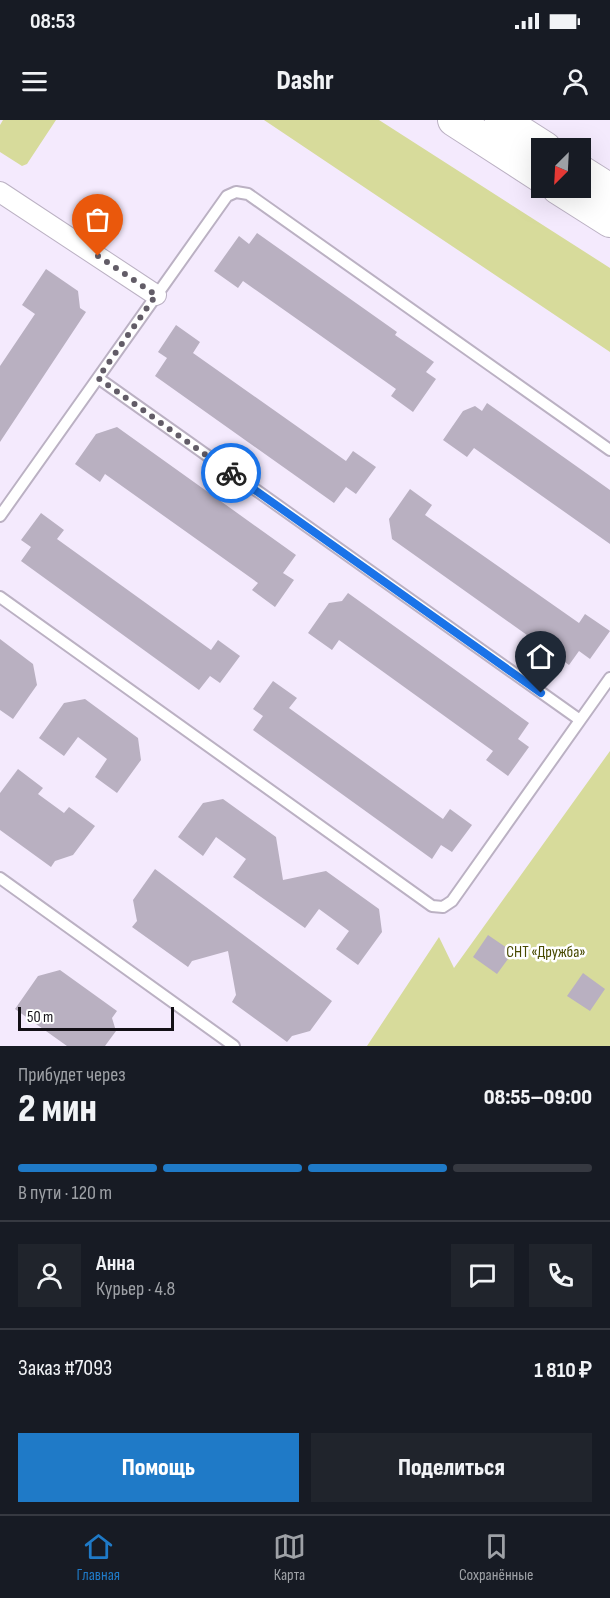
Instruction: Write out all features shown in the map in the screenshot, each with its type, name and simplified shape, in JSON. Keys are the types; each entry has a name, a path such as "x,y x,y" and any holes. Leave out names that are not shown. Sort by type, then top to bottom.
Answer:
{"main road":[{"path":"454,120 531,170"},
{"path":"501,120 531,139"},
{"path":"591,178 610,190"},
{"path":"574,198 610,221"}],"street":[{"path":"0,192 156,295"}],"lane":[{"path":"0,516 227,196 236,192 248,194 610,450"},
{"path":"98,378 580,720"},
{"path":"0,597 432,906 443,908 452,901 610,678"},
{"path":"0,878 234,1046"}],"green space":[{"path":"3,120 56,120 27,164 22,166 0,152 0,125"},
{"path":"264,120 379,120 610,268 610,352"},
{"name":"СНТ «Дружба»","path":"610,751 610,1046 367,1046 439,937 454,968"}],"building":[{"path":"257,233 397,332 395,335 434,362 426,372 436,379 413,412 391,396 396,389 243,281 238,288 214,271 239,236 249,244"},
{"path":"46,269 78,291 80,308 86,312 0,442 0,366 35,314 22,305"},
{"path":"176,325 200,342 193,353 346,461 353,451 376,467 356,494 346,487 334,503 155,376 167,358 158,352"},
{"path":"487,403 610,490 610,544 474,448 467,457 443,440 463,411 475,406 482,411"},
{"path":"117,427 296,555 283,573 294,580 275,607 252,590 258,583 105,474 100,482 75,464 96,434"},
{"path":"410,489 432,505 425,515 579,623 585,614 610,631 590,659 579,651 569,665 392,539 389,519"},
{"path":"41,513 64,530 57,539 211,650 218,640 240,656 220,683 210,676 199,690 21,561 31,547 21,540"},
{"path":"348,593 529,723 518,739 529,747 508,776 486,760 493,751 339,640 332,650 308,633 329,603 342,601"},
{"path":"0,639 33,664 37,685 13,719 0,710"},
{"path":"273,681 297,698 289,708 443,819 450,809 472,825 452,852 441,845 432,859 253,730 263,716 253,709"},
{"path":"85,699 138,738 141,760 117,793 95,777 107,759 78,737 64,756 39,738 64,703"},
{"path":"18,769 43,788 38,794 64,813 69,807 95,826 73,855 55,861 51,867 0,830 0,793"},
{"path":"223,799 276,837 283,880 326,871 379,909 382,932 358,965 336,949 349,931 319,909 305,928 233,877 246,859 216,837 203,856 178,837 203,803"},
{"path":"155,869 332,1001 310,1031 292,1036 287,1042 232,1002 236,995 228,951 192,961 188,967 132,927 137,921 133,900"},
{"path":"488,935 513,952 497,974 473,957"},
{"path":"60,970 117,1011 112,1018 116,1031 105,1046 67,1046 15,1009 38,976"},
{"path":"583,973 605,989 590,1011 567,996"}],"way so far":[{"path":"98,256 156,295 98,378 231,473"}],"route":[{"path":"231,473 541,693"}]}
